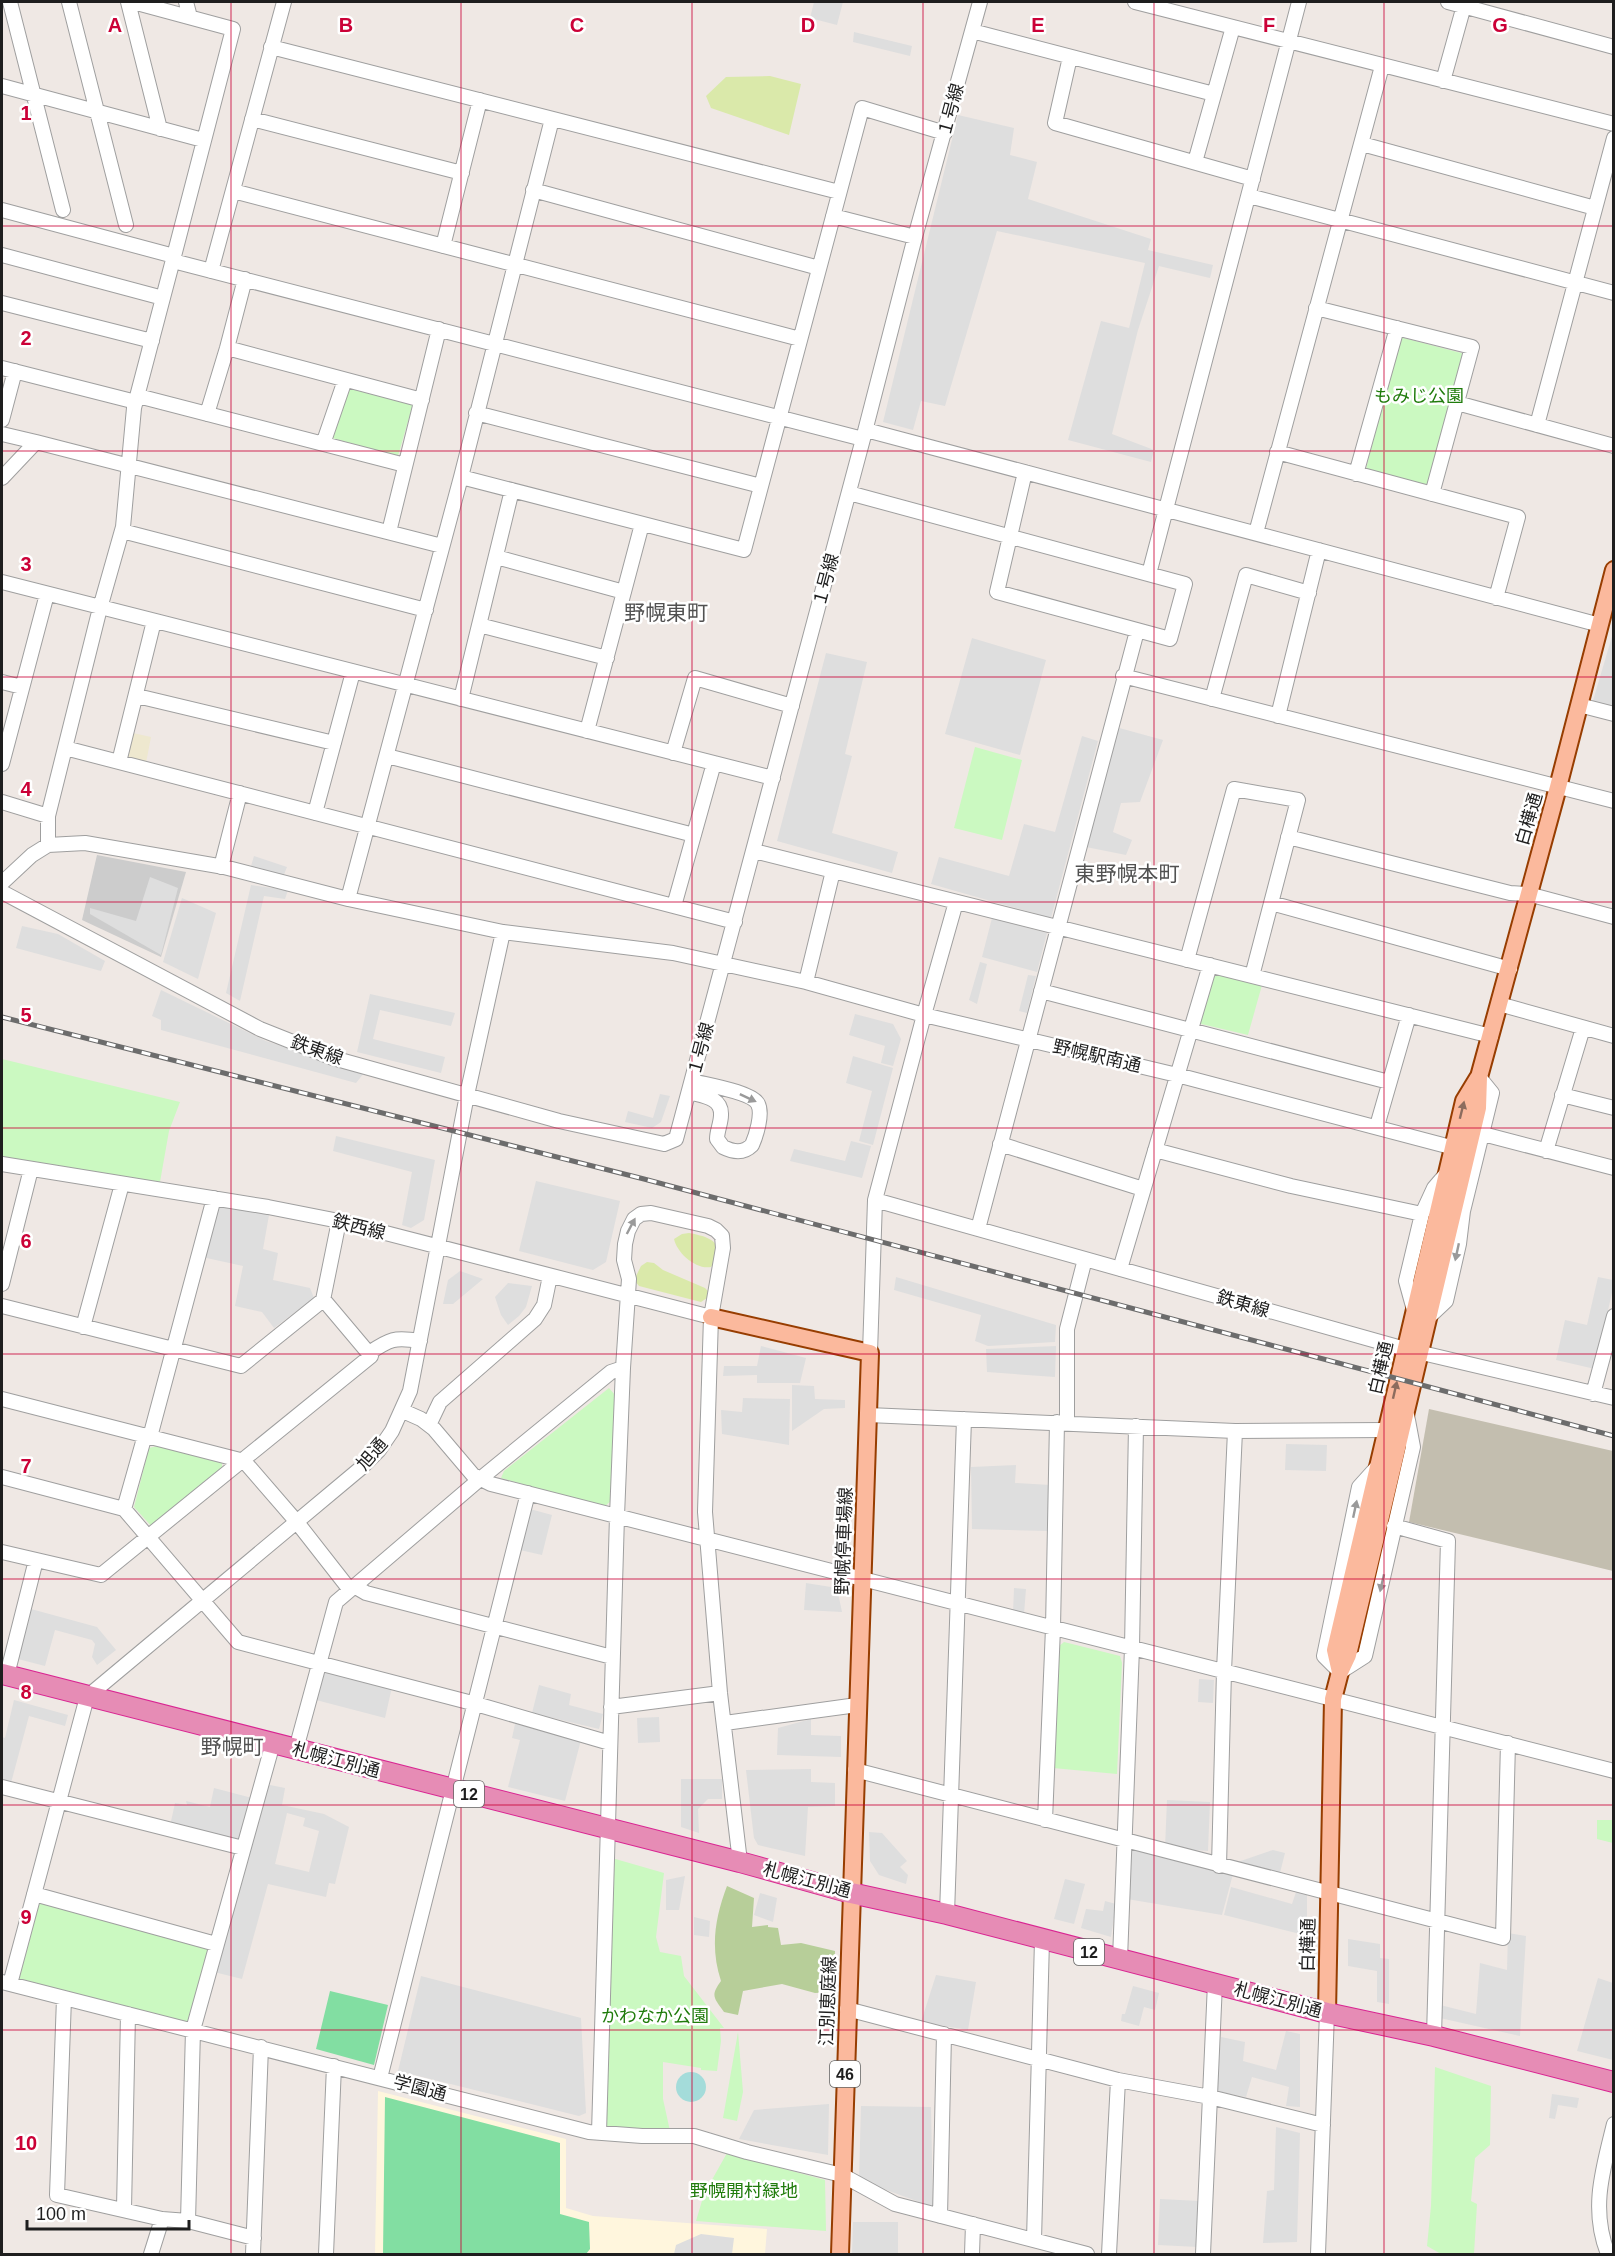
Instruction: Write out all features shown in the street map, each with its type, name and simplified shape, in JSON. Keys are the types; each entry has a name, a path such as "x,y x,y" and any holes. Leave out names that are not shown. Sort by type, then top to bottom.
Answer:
{"highway":[{"name":"札幌江別通","path":"4,1675 740,1862 851,1893 947,1914 1327,2013 1434,2036 1614,2082"}],"main road":[{"name":"白樺通","path":"1422,1313 1446,1174 1460,1150 1478,1108 1479,1077 1510,969 1614,570"},
{"name":"白樺通","path":"1340,1672 1335,1650 1386,1430 1413,1351 1460,1150"},
{"path":"711,1317 870,1353"},
{"name":"白樺通","path":"1327,2013 1333,1699 1340,1672 1348,1655 1407,1413 1413,1351"},
{"name":"野幌停車場線","path":"851,1893 870,1353"},
{"name":"江別恵庭線","path":"840,2254 851,1893"}],"street":[{"path":"10,2 63,210"},
{"path":"69,2 126,225"},
{"path":"128,2 160,129"},
{"path":"2,883 32,855 48,845 48,816 100,608 122,531 137,399 233,29 133,2"},
{"path":"186,2 190,17"},
{"path":"211,271 284,2"},
{"name":"１号線","path":"658,1143 669,1143 676,1139 691,1087 865,434 915,237 980,2"},
{"path":"1135,2 1614,124"},
{"path":"1149,574 1299,2"},
{"path":"1448,2 1464,4 1614,47"},
{"path":"1443,81 1464,4"},
{"path":"1195,162 1233,27"},
{"path":"972,31 1214,94"},
{"path":"272,47 839,192"},
{"path":"1070,57 1054,123 1253,179"},
{"path":"1256,533 1382,66"},
{"path":"2,86 203,141"},
{"path":"443,246 480,100"},
{"path":"460,477 744,550 862,108 945,133"},
{"path":"252,119 462,173"},
{"path":"348,899 426,610 552,119"},
{"path":"1537,425 1614,138"},
{"path":"1362,144 1595,208"},
{"path":"533,190 819,268"},
{"path":"233,191 800,339"},
{"path":"1249,196 1614,293"},
{"path":"2,210 173,258 211,271 780,417 865,434 1025,472 1600,625"},
{"path":"833,216 915,237"},
{"path":"2,255 163,298"},
{"path":"207,414 245,279"},
{"path":"2,303 152,341"},
{"path":"1316,308 1472,347 1432,494"},
{"path":"1356,474 1396,328"},
{"path":"388,532 439,329"},
{"path":"227,348 422,400"},
{"path":"2,420 8,369 207,414 405,465"},
{"path":"323,444 345,380"},
{"path":"1457,403 1614,446"},
{"path":"476,413 761,486"},
{"path":"2,434 442,546"},
{"path":"2,478 36,442"},
{"path":"1277,452 1518,517 1496,598"},
{"path":"849,493 1010,536 1185,584 1170,639 997,592 1010,536 1025,472"},
{"path":"461,699 512,490"},
{"path":"587,731 642,524"},
{"path":"122,531 426,610"},
{"path":"1278,716 1319,550"},
{"path":"496,557 624,592"},
{"path":"1212,699 1246,575 1309,593"},
{"path":"2,582 773,778"},
{"path":"2,758 47,594"},
{"path":"119,762 154,621"},
{"path":"479,625 607,658"},
{"path":"978,1229 1123,676 1137,631"},
{"path":"315,813 353,672"},
{"path":"1123,676 1614,801"},
{"path":"673,753 695,678 792,706"},
{"path":"2,682 22,687"},
{"path":"137,696 334,743"},
{"path":"1579,705 1614,714"},
{"path":"65,748 735,922"},
{"path":"387,756 694,835"},
{"path":"674,906 714,763"},
{"path":"1187,960 1234,789 1298,800 1252,976"},
{"path":"221,867 240,793"},
{"path":"2,802 48,816"},
{"path":"1288,837 1510,893 1528,894 1614,917"},
{"name":"野幌駅南通","path":"48,845 85,843 221,867 348,899 503,932 673,953 806,982 924,1015 1177,1075 1377,1126 1460,1150"},
{"path":"754,851 1491,1036"},
{"path":"806,982 833,871"},
{"name":"鉄東線","path":"2,892 260,1029 333,1058 559,1121 658,1143"},
{"path":"870,1353 875,1200 956,902"},
{"path":"1271,903 1510,969"},
{"name":"旭通","path":"87,1697 367,1462 379,1450 403,1411 410,1391 467,1095 503,932"},
{"path":"1120,1269 1210,965"},
{"path":"1041,991 1389,1082"},
{"path":"1499,1004 1614,1036"},
{"path":"1377,1126 1409,1015"},
{"path":"1546,1151 1583,1029"},
{"path":"1446,1174 1434,1188 1422,1214 1406,1281 1422,1313 1446,1301 1459,1244 1463,1210 1492,1093 1479,1077"},
{"path":"691,1087 748,1096 757,1102 760,1113 752,1145 748,1149 738,1152 723,1148 717,1139 722,1113 717,1102 691,1087"},
{"path":"1562,1095 1614,1108"},
{"path":"1483,1134 1614,1168"},
{"path":"1000,1144 1143,1189"},
{"path":"1155,1150 1291,1186 1422,1214"},
{"name":"鉄西線","path":"2,1164 214,1198 339,1221 711,1317"},
{"path":"2,1284 5,1259 31,1169"},
{"path":"83,1327 122,1184"},
{"path":"124,1509 174,1350 214,1198"},
{"name":"鉄東線","path":"875,1200 1413,1351 1614,1398"},
{"path":"599,2133 616,1516 629,1279 624,1260 628,1231 634,1219 641,1214 651,1213 708,1226 722,1236 723,1248 711,1317 705,1512 720,1693 740,1862"},
{"path":"2,1306 241,1366 323,1299 339,1221"},
{"path":"1045,1820 1067,1329 1085,1259"},
{"path":"429,1425 440,1402 535,1319 544,1305 550,1276"},
{"path":"2,1552 101,1575 148,1538 371,1356 323,1299"},
{"path":"1593,1394 1614,1316"},
{"path":"369,1353 391,1339 420,1341"},
{"path":"296,1749 336,1602 480,1479 611,1372 623,1368"},
{"path":"2,1399 244,1461 352,1588 612,1657"},
{"path":"403,1411 429,1425 473,1475 491,1484 1614,1771"},
{"path":"1340,1672 1365,1656 1413,1446 1407,1413"},
{"path":"868,1415 1235,1431 1386,1430"},
{"path":"947,1914 964,1419"},
{"path":"1120,1959 1132,1648 1136,1426"},
{"path":"1219,1866 1224,1671 1235,1431"},
{"path":"2,1477 124,1509 238,1642 476,1704 610,1743"},
{"path":"380,2078 455,1790 528,1493"},
{"path":"1394,1526 1449,1541 1434,2036"},
{"path":"4,1675 36,1560"},
{"path":"611,1707 720,1693"},
{"path":"6,1983 34,1894 87,1697"},
{"path":"725,1723 857,1706"},
{"path":"188,2221 193,2030 273,1743"},
{"path":"855,1770 1503,1938 1508,1743"},
{"path":"2,1787 243,1848"},
{"path":"34,1894 216,1944"},
{"path":"1034,2240 1042,1940"},
{"name":"学園通","path":"6,1983 589,2132 642,2136 694,2136 747,2152 842,2175 895,2204 1087,2254"},
{"path":"1203,2254 1215,1983"},
{"path":"64,1998 57,2195 162,2219 188,2221 254,2238"},
{"path":"847,2008 1118,2080 1210,2097 1323,2124"},
{"name":"白樺通","path":"1318,2254 1327,2013"},
{"path":"124,2209 128,2014"},
{"path":"940,2216 944,2034"},
{"path":"253,2254 261,2047"},
{"path":"326,2254 334,2066"},
{"path":"1109,2254 1118,2080"},
{"path":"1608,2254 1599,2223 1601,2179 1614,2124"},
{"path":"151,2254 162,2219"},
{"path":"972,2254 973,2224"}],"shaded area":[{"path":"814,2 843,2 837,25 810,18"},
{"path":"854,32 912,46 910,56 853,42"},
{"path":"958,115 1014,128 1010,155 1037,162 1028,199 1151,239 1148,250 1213,265 1210,278 1159,266 1138,330 1112,434 1154,450 1151,462 1068,440 1101,321 1129,328 1145,263 997,231 945,406 921,401 913,430 883,422"},
{"path":"1613,633 1613,711 1592,704"},
{"path":"972,638 1046,660 1020,755 945,734"},
{"path":"826,653 867,662 845,754 852,756 832,833 898,852 892,873 777,841"},
{"path":"1112,726 1163,740 1140,802 1121,803 1113,832 1132,840 1126,855 1086,847"},
{"path":"133,733 151,737 146,763 127,759"},
{"path":"1082,736 1098,741 1051,918 931,884 939,857 1009,876 1024,824 1055,832"},
{"path":"97,855 186,872 161,957 82,920"},
{"path":"254,856 287,867 283,877 251,866"},
{"path":"150,877 178,888 161,955 90,914 90,908 136,921"},
{"path":"251,885 288,890 285,899 264,896 240,1001 226,993"},
{"path":"182,898 216,913 198,979 163,962"},
{"path":"992,918 1047,933 1037,972 982,957"},
{"path":"22,926 58,934 105,961 101,971 16,948"},
{"path":"980,962 987,964 977,1004 969,1000"},
{"path":"1028,975 1036,976 1027,1013 1019,1011"},
{"path":"161,990 266,1041 364,1073 356,1083 161,1030 161,1020 152,1016"},
{"path":"370,994 455,1013 451,1026 380,1010 373,1039 445,1057 441,1073 357,1052"},
{"path":"855,1014 893,1024 901,1039 893,1066 881,1063 885,1046 849,1035"},
{"path":"853,1056 893,1068 873,1145 859,1141 872,1091 846,1083"},
{"path":"660,1094 670,1096 661,1122 652,1128 625,1122 628,1111 653,1118"},
{"path":"336,1136 435,1160 424,1220 411,1228 402,1225 412,1172 333,1151"},
{"path":"851,1141 871,1146 862,1178 790,1161 794,1149 845,1161"},
{"path":"536,1181 620,1201 606,1262 593,1270 519,1251"},
{"path":"212,1204 269,1215 263,1249 278,1253 273,1280 310,1288 314,1298 274,1328 262,1312 235,1306 243,1266 202,1257"},
{"path":"460,1271 483,1279 453,1304 443,1304 448,1280"},
{"path":"896,1277 1056,1325 1055,1342 988,1346 975,1341 981,1315 894,1290"},
{"path":"1598,1277 1613,1280 1613,1288 1595,1369 1556,1360 1565,1320 1587,1325"},
{"path":"508,1283 532,1286 526,1307 508,1325 501,1315 495,1297"},
{"path":"761,1346 806,1358 800,1383 757,1383 757,1375 723,1376 724,1366 757,1366"},
{"path":"1056,1346 1055,1377 987,1372 986,1349"},
{"path":"792,1385 814,1386 815,1399 845,1400 845,1408 824,1409 792,1431"},
{"path":"743,1398 790,1399 789,1445 722,1434 721,1410 742,1412"},
{"path":"1429,1409 1613,1451 1613,1571 1409,1522"},
{"path":"1286,1444 1327,1445 1326,1471 1285,1470"},
{"path":"1016,1465 1015,1483 1050,1485 1049,1531 972,1529 971,1467"},
{"path":"530,1509 552,1515 542,1555 520,1550"},
{"path":"806,1583 837,1588 842,1612 804,1610"},
{"path":"1014,1588 1026,1589 1024,1614 1013,1613"},
{"path":"31,1609 97,1627 116,1650 97,1665 92,1657 95,1644 92,1640 55,1630 45,1666 18,1659"},
{"path":"324,1669 392,1687 385,1718 316,1700"},
{"path":"1199,1679 1214,1680 1213,1703 1198,1702"},
{"path":"539,1685 571,1694 569,1705 603,1714 599,1729 532,1713"},
{"path":"14,1700 68,1715 65,1726 29,1716 11,1783 2,1780 2,1737 5,1738"},
{"path":"659,1717 660,1742 638,1743 637,1718"},
{"path":"811,1719 811,1735 841,1736 841,1757 777,1755 778,1728"},
{"path":"515,1724 581,1740 565,1801 508,1787 520,1740 512,1738"},
{"path":"811,1769 811,1782 835,1783 835,1806 808,1807 805,1856 758,1845 754,1838 746,1770"},
{"path":"681,1779 722,1779 722,1799 708,1799 698,1809 699,1833 681,1827"},
{"path":"265,1784 285,1788 282,1805 324,1814 349,1827 335,1884 329,1883 326,1897 268,1884 242,1979 214,1972","holes":["287,1813 305,1818 303,1826 319,1831 309,1872 275,1864"]},
{"path":"214,1788 252,1798 241,1843 170,1826 175,1803 187,1805 186,1801 210,1807"},
{"path":"1167,1800 1210,1802 1208,1851 1165,1848"},
{"path":"869,1832 882,1833 907,1861 900,1867 908,1875 906,1884 879,1875 870,1861"},
{"path":"1130,1848 1233,1874 1222,1915 1127,1899"},
{"path":"1273,1850 1285,1853 1280,1873 1232,1864"},
{"path":"685,1876 679,1910 666,1910 666,1880"},
{"path":"1065,1879 1085,1884 1074,1924 1054,1919"},
{"path":"1231,1887 1292,1904 1296,1892 1307,1895 1307,1949 1300,1950 1300,1934 1224,1915"},
{"path":"760,1893 777,1898 773,1922 754,1915"},
{"path":"1105,1901 1116,1904 1111,1937 1081,1928 1086,1909 1103,1911"},
{"path":"694,1917 710,1921 709,1937 694,1935"},
{"path":"1508,1933 1526,1936 1520,2036 1440,2018 1440,2005 1476,2014 1480,1963 1507,1970"},
{"path":"1348,1939 1380,1944 1380,1958 1389,1959 1389,2004 1377,2002 1377,1971 1348,1966"},
{"path":"936,1975 976,1982 968,2030 921,2022"},
{"path":"421,1976 581,2018 586,2113 579,2116 398,2071"},
{"path":"1598,1978 1613,1983 1613,2060 1577,2051"},
{"path":"1133,1986 1159,1993 1155,2010 1144,2007 1139,2026 1121,2021"},
{"path":"1286,2031 1300,2034 1300,2107 1286,2106 1289,2087 1252,2077 1246,2097 1216,2091 1221,2037 1245,2042 1243,2061 1276,2070"},
{"path":"378,2091 566,2139 566,2208 593,2216 767,2229 765,2254 375,2254"},
{"path":"1552,2094 1579,2098 1577,2108 1558,2105 1555,2119 1549,2118"},
{"path":"829,2104 828,2155 739,2139 754,2110"},
{"path":"861,2106 931,2107 933,2207 859,2180"},
{"path":"1276,2127 1300,2133 1297,2242 1263,2243 1267,2191 1274,2190"},
{"path":"1160,2199 1200,2201 1198,2247 1158,2245"},
{"path":"853,2222 898,2222 898,2254 852,2254"},
{"path":"701,2234 734,2238 732,2254 674,2254 676,2245"}],"green space":[{"path":"770,76 801,84 789,135 711,108 706,96 726,77"},
{"name":"もみじ公園","path":"1400,337 1465,354 1429,486 1366,469"},
{"path":"347,385 413,404 398,456 332,438"},
{"path":"975,747 1022,760 1002,840 954,828"},
{"path":"1215,973 1262,985 1248,1035 1197,1023"},
{"path":"2,1059 180,1102 169,1131 160,1182 2,1157"},
{"path":"689,1233 704,1236 717,1246 716,1259 711,1267 693,1263 679,1250 674,1239"},
{"path":"647,1262 654,1263 663,1270 705,1288 708,1291 707,1298 701,1302 639,1286 634,1280 641,1266"},
{"path":"609,1388 615,1395 612,1500 604,1507 501,1478 504,1471"},
{"path":"157,1446 222,1462 222,1471 152,1527 134,1507 149,1448"},
{"path":"1064,1642 1120,1656 1122,1663 1117,1774 1053,1768 1058,1647"},
{"path":"1597,1820 1613,1820 1613,1843 1597,1839"},
{"name":"かわなか公園","path":"612,1858 664,1873 656,1937 660,1952 681,1956 684,1976 724,2028 720,2028 721,2041 717,2071 663,2062 663,2099 670,2131 633,2131 602,2126"},
{"path":"727,1886 754,1898 752,1927 768,1925 768,1927 778,1928 781,1945 801,1943 835,1951 834,1992 815,1993 782,1984 743,1991 738,2015 724,2012 714,1994 721,1981 716,1956 715,1933 719,1910"},
{"path":"40,1901 209,1946 189,2025 19,1980"},
{"path":"330,1991 388,2005 374,2065 316,2049"},
{"path":"738,2032 743,2092 737,2121 723,2118"},
{"path":"1435,2067 1491,2086 1490,2145 1475,2158 1471,2201 1477,2204 1474,2254 1441,2254 1427,2246 1431,2206"},
{"path":"385,2097 560,2143 560,2214 589,2222 590,2249 586,2254 383,2254"},
{"name":"野幌開村緑地","path":"727,2153 825,2180 826,2231 696,2221 704,2194"}],"water":[{"path":"691,2072 697,2073 705,2081 705,2093 697,2101 691,2102 685,2101 677,2093 676,2087 677,2081 685,2073"}],"railway":[{"path":"2,1017 644,1179 1614,1436"}],"district":[{"name":"野幌東町","path":"666,613"},
{"name":"東野幌本町","path":"1127,874"},
{"name":"野幌町","path":"232,1747"}]}
